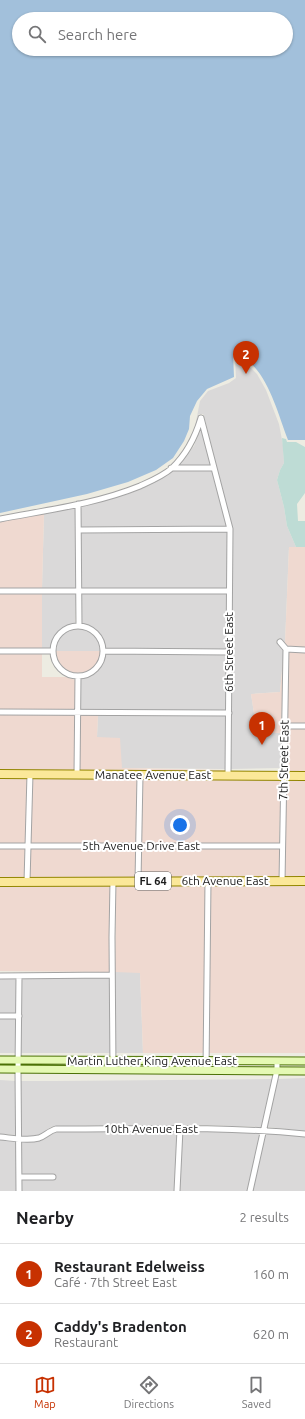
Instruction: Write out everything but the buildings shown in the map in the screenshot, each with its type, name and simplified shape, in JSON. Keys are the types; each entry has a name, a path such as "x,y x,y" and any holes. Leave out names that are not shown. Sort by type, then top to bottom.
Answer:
{"main road":[{"name":"Manatee Avenue East","path":"0,774 305,776"},
{"name":"6th Avenue East","path":"0,882 305,881"}],"street":[{"name":"6th Street East","path":"172,468 192,444 201,418 230,529 228,775"},
{"path":"0,519 78,504 127,491 151,481 172,468 214,468"},
{"path":"78,504 79,626"},
{"path":"79,530 230,529"},
{"path":"0,591 229,591"},
{"path":"79,626 90,629 96,634 102,644 103,651 101,661 95,669 88,674 78,676 67,673 59,667 55,660 53,651 60,634 68,629 79,626"},
{"path":"280,642 286,649 305,650"},
{"name":"7th Street East","path":"282,882 286,649"},
{"path":"0,651 53,651"},
{"path":"103,651 229,652"},
{"path":"77,775 78,676"},
{"path":"0,712 229,713"},
{"path":"284,726 305,726"},
{"path":"27,882 30,774"},
{"path":"138,881 140,775"},
{"name":"5th Avenue Drive East","path":"0,846 282,846"},
{"path":"113,881 113,1070"},
{"path":"206,1070 208,881"},
{"path":"0,976 112,975"},
{"path":"19,976 19,1191"},
{"path":"0,1016 19,1016"},
{"name":"Martin Luther King Avenue East","path":"0,1060 305,1062"},
{"path":"250,1191 277,1070 277,1061"},
{"name":"Martin Luther King Avenue East","path":"0,1069 305,1071"},
{"name":"10th Avenue East","path":"0,1137 40,1138 56,1129 202,1128 264,1130 305,1134"},
{"path":"177,1191 180,1129"},
{"path":"19,1177 53,1177"}],"shaded area":[{"path":"0,0 305,0 305,440 288,440 272,397 261,376 255,367 247,360 233,353 234,377 207,389 197,401 190,416 189,429 184,441 173,458 156,470 128,482 87,494 0,513"},
{"path":"235,357 244,361 257,374 266,390 279,424 283,445 284,463 277,480 287,526 296,547 289,547 285,643 279,638 276,642 284,650 280,692 251,694 257,733 281,733 281,768 231,769 232,527 203,414 199,414 198,416 194,432 200,401 208,391 229,383 236,378"},
{"path":"201,427 211,465 178,465 194,446"},
{"path":"282,438 286,439 287,442 296,442 305,447 305,493 297,504 298,521 305,521 305,547 296,547 287,526 277,480 284,463"},
{"path":"172,471 213,471 227,526 81,527 81,506 128,494 152,484"},
{"path":"76,507 76,588 42,588 44,513"},
{"path":"44,513 42,588 0,588 0,522"},
{"path":"227,532 227,588 81,588 81,533"},
{"path":"289,547 305,547 305,647 288,646 285,643"},
{"path":"0,594 42,594 42,649 0,649"},
{"path":"42,594 76,594 75,624 65,627 59,632 55,637 52,647 49,649 42,649"},
{"path":"81,594 227,594 226,649 106,648 97,632 82,624"},
{"path":"69,630 87,630 94,636 99,642 101,651 56,651 57,643 62,635"},
{"path":"284,650 281,733 257,733 251,694 280,692"},
{"path":"56,651 101,651 99,659 94,667 86,672 76,673 68,671 62,667 57,658"},
{"path":"289,652 305,653 305,723 287,723"},
{"path":"0,654 42,654 42,677 66,677 75,680 75,710 0,709"},
{"path":"105,654 226,654 226,710 81,710 81,679 88,677 97,671 103,662"},
{"path":"0,715 75,715 75,772 0,772"},
{"path":"80,715 98,715 97,737 120,738 122,768 225,770 225,772 80,772"},
{"path":"98,715 226,716 225,769 122,768 97,737"},
{"path":"287,729 305,729 305,773 286,773"},
{"path":"0,777 28,777 25,843 0,843"},
{"path":"33,777 137,777 136,844 30,843"},
{"path":"142,777 281,778 279,843 141,844"},
{"path":"286,778 305,779 305,878 285,879"},
{"path":"0,849 25,849 24,879 0,879"},
{"path":"30,849 136,849 135,878 29,879"},
{"path":"141,849 279,849 280,879 140,878"},
{"path":"110,884 110,972 0,971 0,886"},
{"path":"116,884 206,884 204,1053 143,1053 140,973 115,972"},
{"path":"211,884 305,884 305,1053 209,1053"},
{"path":"115,972 140,972 143,1053 116,1053"},
{"path":"110,978 110,1053 21,1053 21,979"},
{"path":"0,979 16,979 16,1013 0,1013"},
{"path":"0,1018 16,1018 16,1053 0,1053"},
{"path":"305,1078 305,1131 267,1127 278,1079"},
{"path":"272,1079 262,1127 202,1125 56,1126 51,1127 42,1134 36,1136 21,1136 21,1081"},
{"path":"0,1080 16,1081 16,1135 0,1134"},
{"path":"202,1131 260,1133 247,1191 179,1191 182,1132"},
{"path":"56,1132 177,1132 174,1191 21,1191 21,1180 55,1180 56,1175 21,1174 21,1141 40,1141"},
{"path":"266,1133 305,1137 305,1191 252,1191"},
{"path":"0,1140 16,1141 16,1191 0,1191"}],"place":[{"name":"Caddy's Bradenton","path":"246,374"},
{"name":"Restaurant Edelweiss","path":"262,745"}]}
